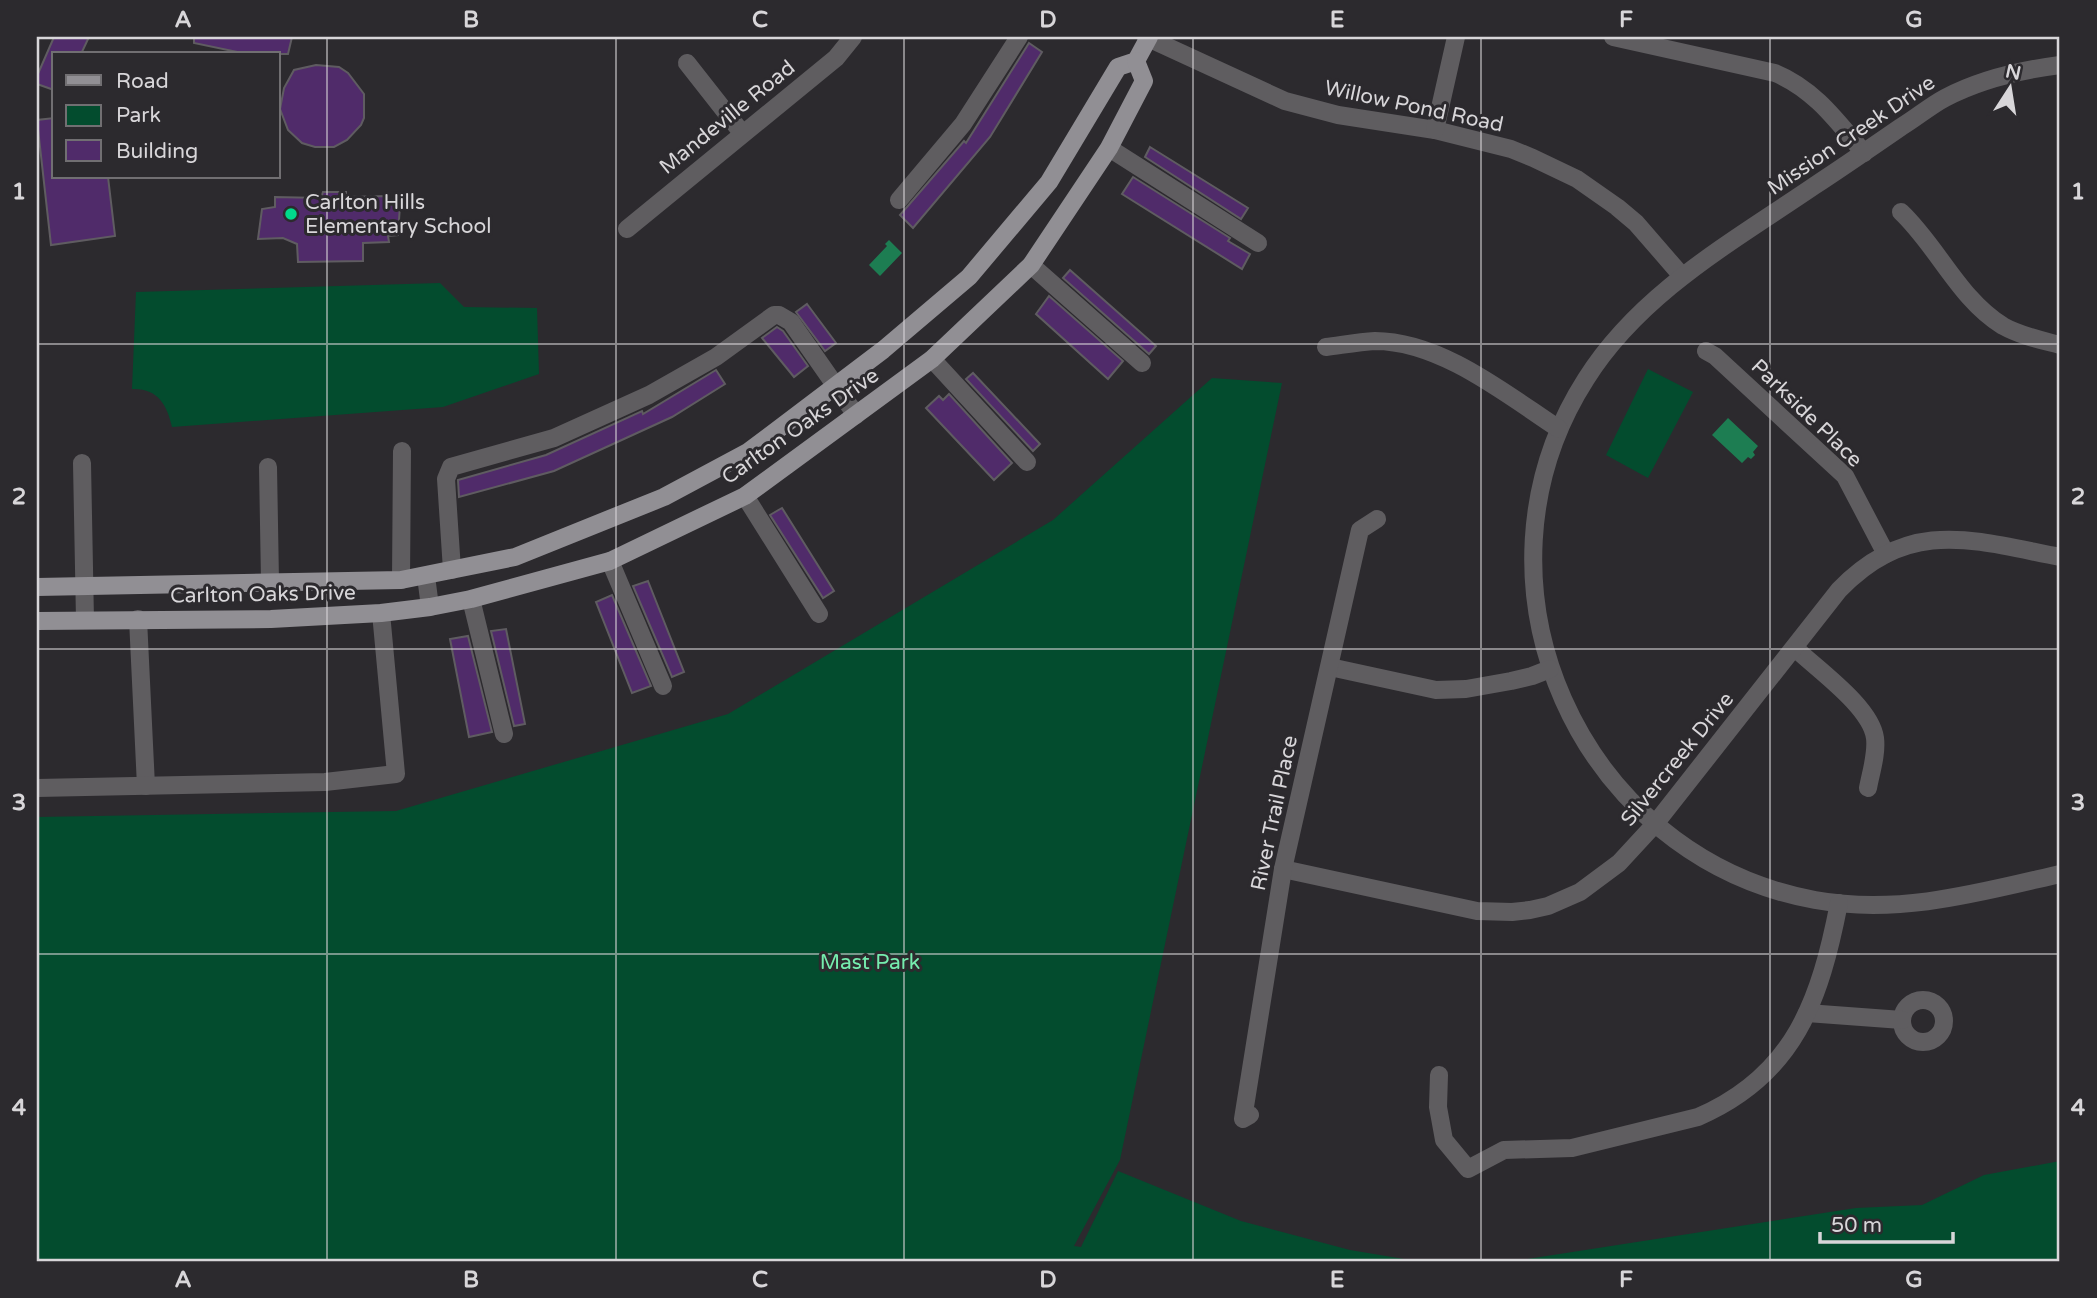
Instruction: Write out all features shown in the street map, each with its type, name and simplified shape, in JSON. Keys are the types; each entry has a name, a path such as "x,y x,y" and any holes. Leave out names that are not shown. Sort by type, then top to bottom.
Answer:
{"main road":[{"name":"Carlton Oaks Drive","path":"37,587 401,580 514,557 664,497 748,452 883,350 968,277 1049,181 1118,67 1136,61 1148,37"},
{"name":"Carlton Oaks Drive","path":"37,621 271,619 381,613 430,607 471,599 610,561 745,496 932,359 1031,265 1109,148 1144,81 1136,61"}],"street":[{"name":"Mandeville Road","path":"627,229 836,58 853,37"},
{"path":"900,200 963,124 1019,37"},
{"name":"Willow Pond Road","path":"1148,37 1285,101 1338,115 1435,131 1511,149 1577,179 1617,207 1636,223 1682,276"},
{"path":"1435,131 1456,37"},
{"path":"1613,37 1775,73 1793,80 1820,101 1864,153"},
{"path":"687,63 742,133"},
{"name":"Mission Creek Drive","path":"2060,65 2001,76 1944,98 1682,276 1634,318 1589,374 1559,429 1539,501 1534,555 1539,613 1550,669 1584,743 1616,786 1655,824 1705,859 1732,873 1789,894 1839,903 1894,906 1949,900 2060,874"},
{"path":"1109,148 1258,243"},
{"path":"1901,212 1920,229 1941,261 1975,303 2003,325 2030,337 2060,345"},
{"path":"1031,265 1142,363"},
{"path":"452,570 446,479 448,470 455,465 554,438 649,395 716,357 774,315 785,317 791,322 856,415"},
{"path":"1326,347 1376,341 1429,353 1470,371 1559,429"},
{"name":"Parkside Place","path":"1706,351 1845,475 1886,554"},
{"path":"932,359 1027,462"},
{"path":"401,580 402,451"},
{"path":"82,463 85,620"},
{"path":"268,467 270,581"},
{"path":"745,496 819,614"},
{"name":"River Trail Place","path":"1250,1115 1242,1119 1283,869 1360,530 1377,519"},
{"name":"Silvercreek Drive","path":"1283,869 1477,911 1512,912 1548,906 1594,884 1619,863 1655,824 1846,583 1869,564 1917,542 1950,538 2060,557"},
{"path":"610,561 663,686"},
{"path":"426,576 430,607"},
{"path":"471,599 504,734"},
{"path":"37,788 325,782 396,774 381,613"},
{"path":"138,619 146,786"},
{"path":"1795,648 1858,705 1871,723 1875,750 1868,788"},
{"path":"1330,667 1436,690 1466,689 1511,681 1550,669"},
{"path":"1439,1075 1438,1107 1444,1140 1468,1169 1504,1150 1572,1148 1679,1123 1716,1109 1734,1099 1765,1074 1789,1046 1807,1013 1829,957 1839,903"},
{"path":"1807,1013 1902,1020"}],"green space":[{"path":"440,283 464,307 537,308 539,374 443,407 172,427 160,399 149,391 132,389 136,292"},
{"path":"1648,369 1693,392 1648,478 1606,455"},
{"name":"Mast Park","path":"1212,378 1282,383 1120,1160 1074,1246 1081,1247 1118,1171 1241,1221 1350,1250 1416,1261 37,1261 37,817 396,811 728,714 1053,520"},
{"path":"2060,1161 2060,1261 1515,1261 1856,1208 1922,1205 1984,1175"}],"shaded area":[{"path":"889,240 902,253 880,276 869,265 887,246 885,244"},
{"path":"1728,418 1758,446 1753,452 1755,455 1742,463 1712,435"}],"building":[{"path":"54,37 89,37 82,52 52,52 52,89 37,84 37,76"},
{"path":"194,37 292,37 288,54 237,52 194,43"},
{"path":"1029,43 1042,52 990,137 913,228 900,215 964,141 966,143"},
{"path":"316,65 339,67 348,73 364,94 364,118 361,125 347,140 334,147 315,147 302,143 288,130 280,109 284,88 294,70"},
{"path":"52,118 52,178 108,178 115,236 51,245 37,120"},
{"path":"1150,147 1248,208 1241,219 1145,157"},
{"path":"1133,177 1230,238 1228,241 1250,254 1242,269 1122,194"},
{"path":"323,192 346,192 346,197 387,196 389,205 400,205 398,235 388,236 389,242 363,243 363,261 298,262 297,244 283,238 258,239 262,209 275,207 275,197 321,198"},
{"path":"1070,270 1156,346 1149,354 1063,278"},
{"path":"1049,296 1123,361 1108,379 1036,314"},
{"path":"807,304 836,343 825,351 796,312"},
{"path":"777,327 783,331 808,366 794,377 762,338"},
{"path":"716,370 725,384 672,417 554,471 459,497 458,480 546,455 642,411 643,414"},
{"path":"973,373 1040,444 1033,451 966,379"},
{"path":"949,394 1012,463 994,480 926,408 939,396 943,400"},
{"path":"782,508 834,591 823,598 770,515"},
{"path":"648,581 684,672 672,677 633,586"},
{"path":"612,595 651,686 632,693 596,602"},
{"path":"506,629 525,724 514,726 491,631"},
{"path":"468,636 492,732 469,737 450,639"}],"place":[{"name":"Carlton Hills Elementary School","path":"291,214"}]}
